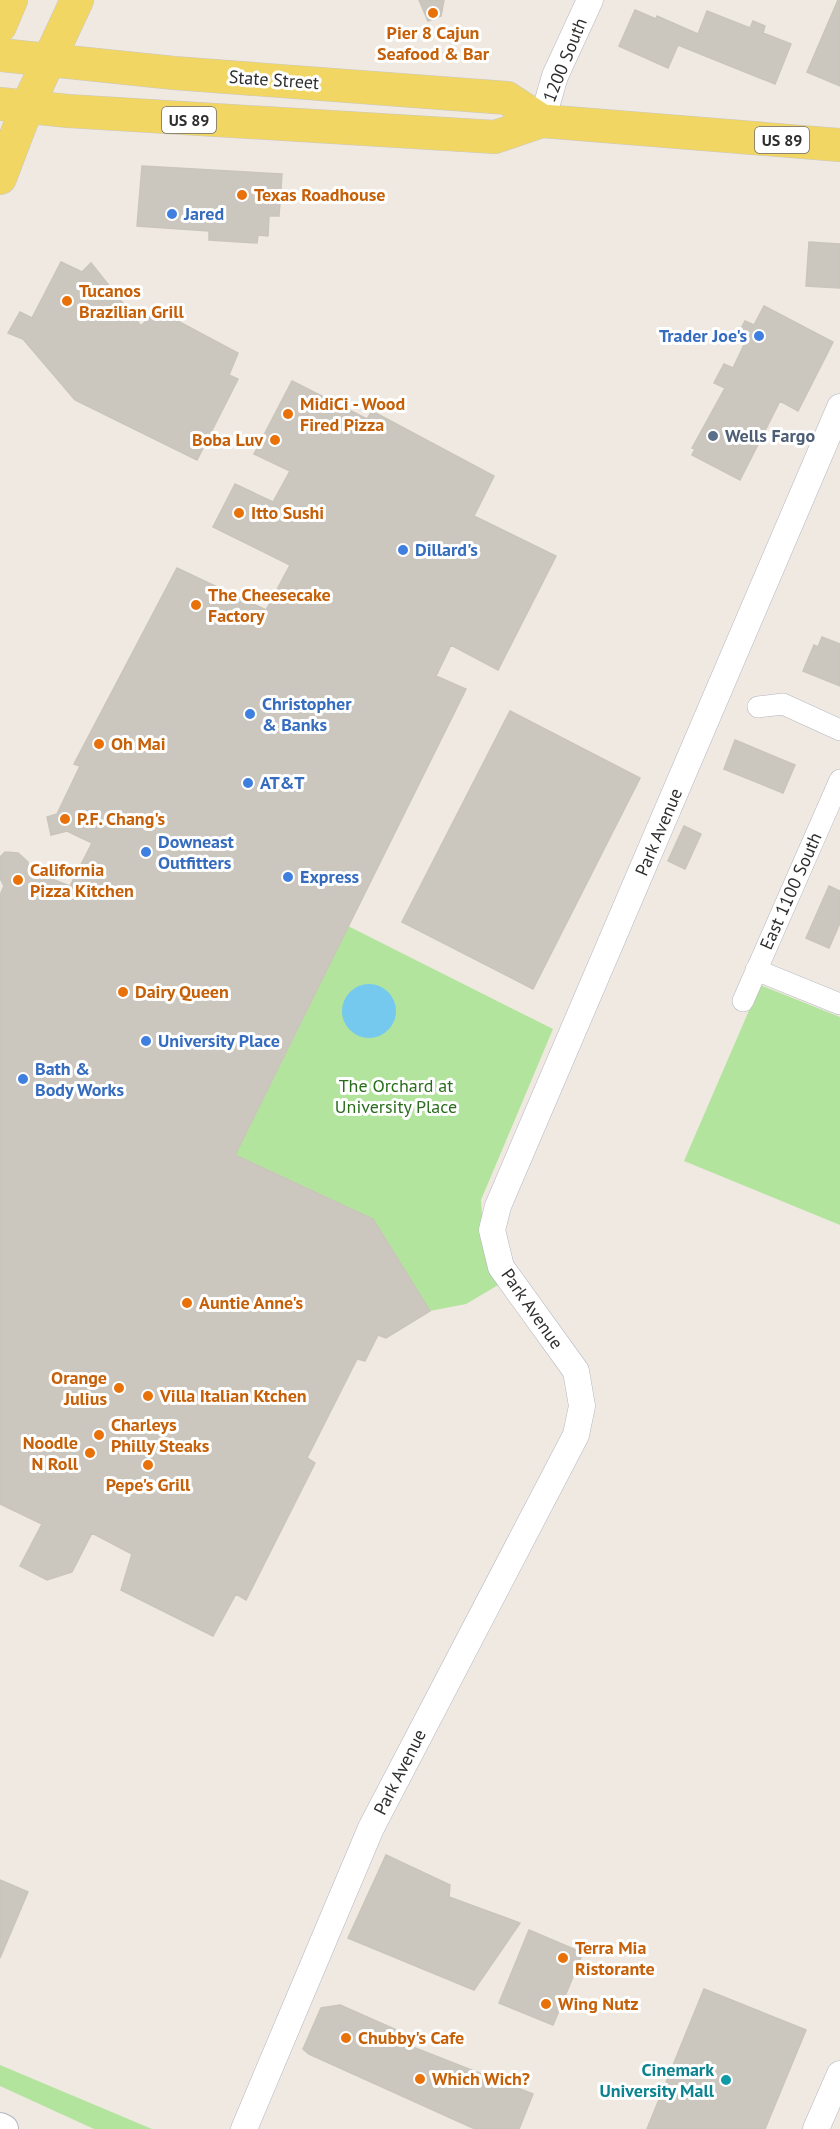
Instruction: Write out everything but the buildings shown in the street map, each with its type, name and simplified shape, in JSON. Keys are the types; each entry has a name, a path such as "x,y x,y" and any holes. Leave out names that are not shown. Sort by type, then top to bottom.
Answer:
{"main road":[{"path":"0,26 11,0"},
{"path":"0,178 14,105 49,60 77,0"},
{"name":"State Street","path":"0,55 174,73 507,98 542,121"},
{"name":"State Street","path":"14,105 318,128 495,137 542,121 840,145"}],"street":[{"name":"1200 South","path":"542,121 555,76 590,0"},
{"name":"Park Avenue","path":"244,2129 371,1828 576,1435 582,1406 576,1371 501,1267 492,1230 498,1206 840,407"},
{"path":"758,707 783,704 840,730"},
{"name":"East 1100 South","path":"743,1001 840,780"},
{"path":"756,970 840,1004"},
{"path":"816,2129 840,2074"}],"green space":[{"name":"The Orchard at University Place","path":"348,926 553,1029 481,1200 484,1244 500,1284 466,1304 430,1311 235,1155"},
{"path":"760,985 840,1017 840,1225 684,1161"},
{"path":"0,2065 152,2129 94,2129 0,2086"}],"water":[{"path":"364,984 374,984 384,988 392,996 396,1011 392,1026 384,1034 374,1038 364,1038 354,1034 346,1026 342,1016 342,1006 346,996 354,988"}],"place":[{"name":"Pier 8 Cajun Seafood & Bar","path":"433,13"},
{"name":"Texas Roadhouse","path":"242,195"},
{"name":"Jared","path":"172,214"},
{"name":"Tucanos Brazilian Grill","path":"67,301"},
{"name":"Trader Joe's","path":"759,336"},
{"name":"MidiCi - Wood Fired Pizza","path":"288,414"},
{"name":"Wells Fargo","path":"713,436"},
{"name":"Boba Luv","path":"275,440"},
{"name":"Itto Sushi","path":"239,513"},
{"name":"Dillard's","path":"403,550"},
{"name":"The Cheesecake Factory","path":"196,605"},
{"name":"Christopher & Banks","path":"250,714"},
{"name":"Oh Mai","path":"99,744"},
{"name":"AT&T","path":"248,783"},
{"name":"P.F. Chang's","path":"65,819"},
{"name":"Downeast Outfitters","path":"146,852"},
{"name":"Express","path":"288,877"},
{"name":"California Pizza Kitchen","path":"18,880"},
{"name":"Dairy Queen","path":"123,992"},
{"name":"University Place","path":"146,1041"},
{"name":"Bath & Body Works","path":"23,1079"},
{"name":"Auntie Anne's","path":"187,1303"},
{"name":"Orange Julius","path":"119,1388"},
{"name":"Villa Italian Ktchen","path":"148,1396"},
{"name":"Charleys Philly Steaks","path":"99,1435"},
{"name":"Noodle N Roll","path":"90,1453"},
{"name":"Pepe's Grill","path":"148,1465"},
{"name":"Terra Mia Ristorante","path":"563,1958"},
{"name":"Wing Nutz","path":"546,2004"},
{"name":"Chubby's Cafe","path":"346,2038"},
{"name":"Which Wich?","path":"420,2079"},
{"name":"Cinemark University Mall","path":"726,2080"}]}
